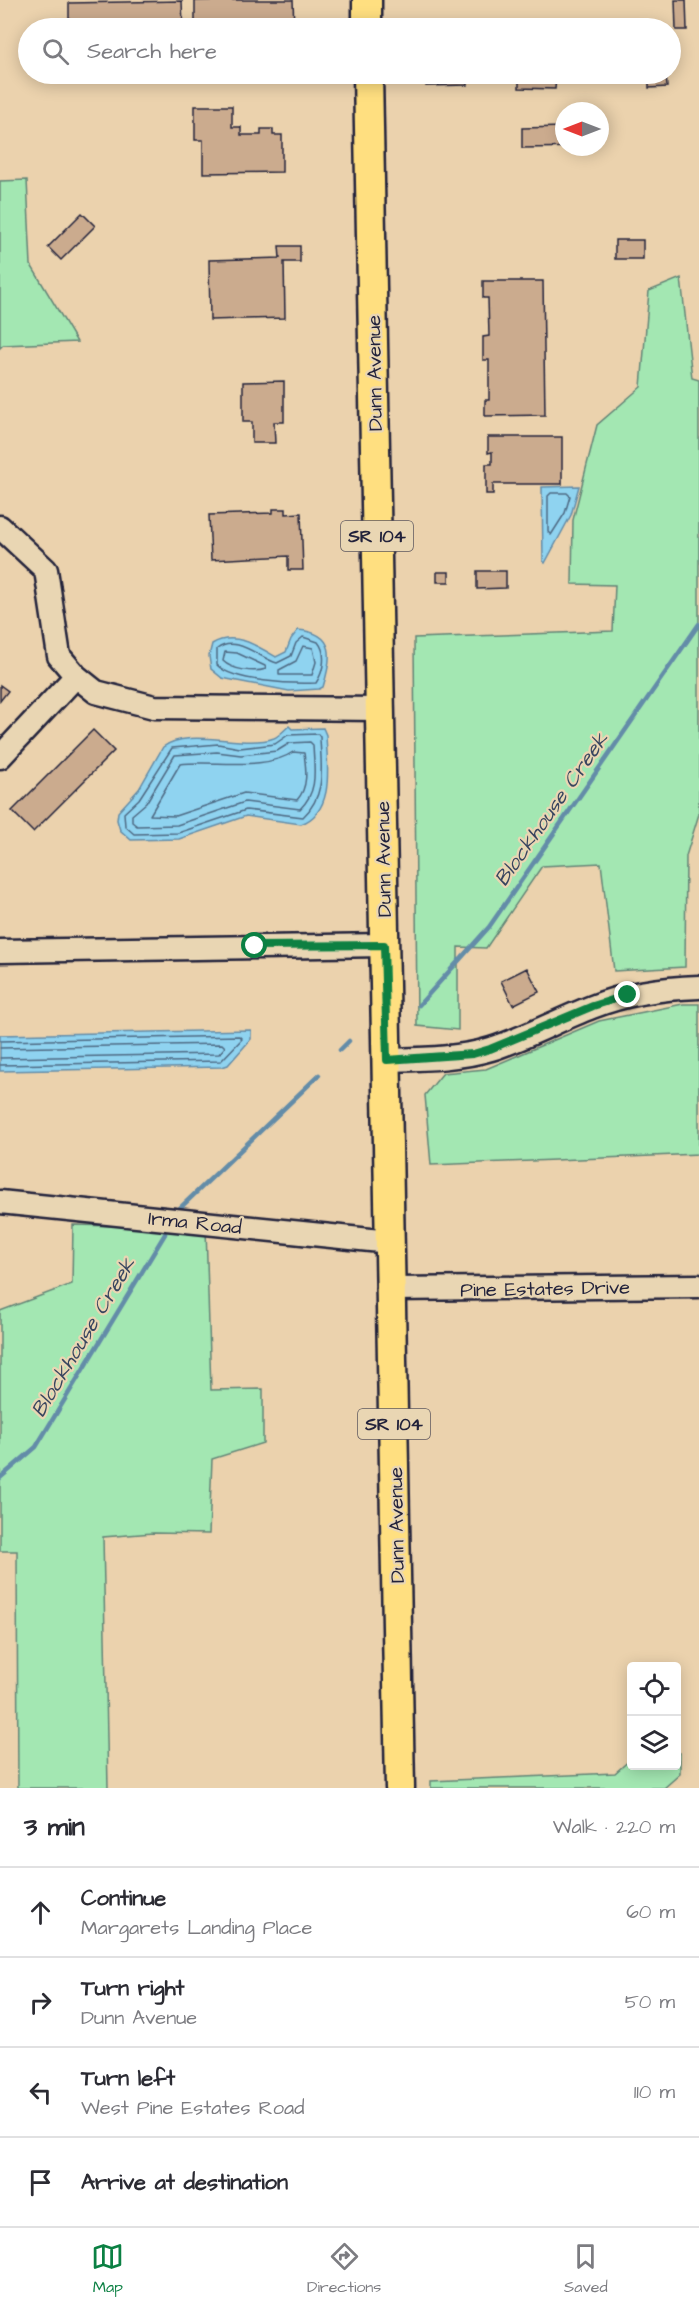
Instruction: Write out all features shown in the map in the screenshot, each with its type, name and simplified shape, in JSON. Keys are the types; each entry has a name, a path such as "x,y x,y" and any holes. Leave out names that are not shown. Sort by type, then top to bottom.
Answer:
{"main road":[{"path":"367,0 368,18"},
{"name":"Dunn Avenue","path":"368,84 400,1788"}],"street":[{"path":"0,527 46,570 59,656 76,676 96,692 154,707 380,709"},
{"path":"0,757 76,676"},
{"path":"0,951 384,945"},
{"path":"387,1060 473,1054 524,1037 593,1006 628,995 656,989 699,987"},
{"name":"Irma Road","path":"0,1202 390,1242"},
{"name":"Pine Estates Drive","path":"391,1289 699,1286"}],"green space":[{"path":"27,180 31,265 77,342 3,345 0,348 0,181"},
{"path":"681,278 692,378 699,380 699,814 686,856 685,967 614,971 601,863 542,866 486,948 458,947 458,1030 417,1026 414,638 613,631 615,585 572,584 573,520 597,425 641,387 649,291"},
{"path":"683,1004 699,1004 699,1154 431,1165 425,1095 443,1073 486,1069 599,1021"},
{"path":"73,1225 206,1228 211,1390 263,1389 263,1443 212,1459 209,1534 153,1533 103,1537 108,1788 18,1788 17,1551 0,1551 0,1311 72,1284"},
{"path":"627,1762 627,1770 680,1770 680,1774 664,1788 431,1788 431,1781 615,1773"}],"water":[{"path":"579,486 571,515 545,563 543,561 542,487"},
{"path":"298,630 320,636 328,649 326,676 323,687 319,689 289,691 222,678 211,669 209,656 212,644 220,640 245,641 276,657 286,652 291,639"},
{"path":"289,726 292,729 323,728 326,735 328,772 325,798 320,809 312,818 301,824 246,816 179,839 131,840 120,830 117,820 118,812 139,789 163,747 174,741 201,738 262,741 276,737"},
{"path":"251,1030 251,1039 228,1065 222,1067 0,1071 0,1035"}],"building":[{"path":"293,0 294,18 195,18 195,1"},
{"path":"675,0 686,0 687,30 681,30 681,18 676,18"},
{"path":"182,1 183,18 69,18 69,3"},
{"path":"426,84 467,84 467,85 426,86"},
{"path":"519,84 555,84 555,89 519,88"},
{"path":"649,84 667,84 667,87 649,88"},
{"path":"195,106 232,106 232,127 241,127 241,135 261,135 261,129 273,129 273,135 282,135 282,172 203,173 203,140 195,140"},
{"path":"555,127 555,147 522,148 522,128"},
{"path":"82,213 95,226 61,260 48,247"},
{"path":"615,240 643,240 643,259 615,259"},
{"path":"279,246 300,246 300,262 284,262 285,318 210,320 209,260 280,258"},
{"path":"483,281 543,281 545,415 485,416 485,400 489,400 489,360 483,360 483,337 489,336 488,298 483,298"},
{"path":"284,381 284,422 274,422 275,443 252,443 252,422 243,422 243,382"},
{"path":"488,437 562,437 562,484 493,484 493,494 486,494 486,464 492,464 492,452 488,453"},
{"path":"273,509 286,509 286,514 301,513 303,570 288,570 288,556 211,560 209,515 273,513"},
{"path":"477,571 506,571 506,588 477,589"},
{"path":"437,572 449,572 449,582 437,582"},
{"path":"0,685 8,691 0,701"},
{"path":"93,730 114,751 33,832 12,811"},
{"path":"527,968 539,992 513,1005 501,981"}],"waterway":[{"name":"Blockhouse Creek","path":"419,1005 489,927 699,624"},
{"name":"Blockhouse Creek","path":"340,1050 349,1041"},
{"name":"Blockhouse Creek","path":"180,1208 319,1075"},
{"name":"Blockhouse Creek","path":"0,1478 36,1447 165,1234"}],"route":[{"path":"255,946 384,945 387,1060 473,1054 524,1037 593,1006 628,995"}]}
